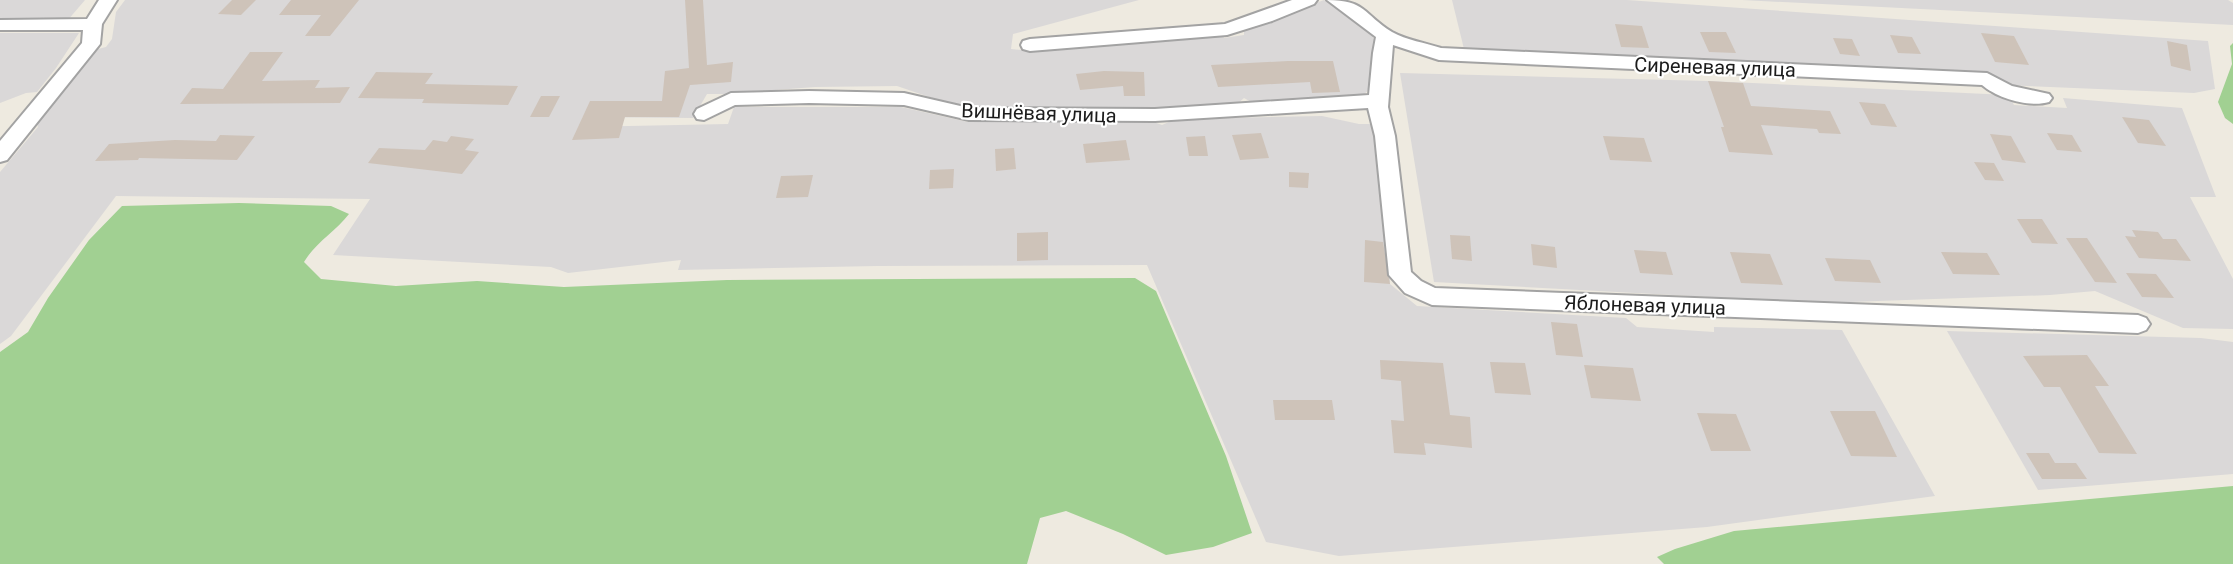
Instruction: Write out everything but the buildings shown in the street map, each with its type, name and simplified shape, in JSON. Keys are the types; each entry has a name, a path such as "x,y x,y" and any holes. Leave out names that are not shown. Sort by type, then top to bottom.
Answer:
{"street":[{"path":"0,155 92,44 93,24 108,0"},
{"path":"1030,45 1227,29 1266,17 1308,0"},
{"path":"1336,0 1365,18 1386,36"},
{"path":"0,25 93,24"},
{"name":"Сиреневая улица","path":"1386,36 1438,54 1469,57 1987,79 1995,87 2008,93 2042,98"},
{"name":"Яблоневая улица","path":"1386,36 1382,53 1379,101 1400,275 1413,287 1432,296 2138,324"},
{"name":"Вишнёвая улица","path":"704,114 731,99 809,97 904,99 969,114 1155,115 1379,101"}],"shaded area":[{"path":"0,0 85,0 67,21 0,21"},
{"path":"125,0 1139,0 1013,34 1011,49 1022,50 1108,46 1222,34 1224,38 1244,35 1244,30 1324,0 1360,23 1370,32 1378,46 1374,85 1361,97 1253,103 1244,98 1236,105 1082,110 974,108 947,103 897,86 815,87 761,91 758,94 707,94 693,118 583,117 579,127 728,124 734,107 901,107 968,122 1148,120 1162,125 1176,119 1322,116 1359,124 1378,124 1389,243 1390,284 1417,306 1626,318 1637,327 1714,332 1714,327 1842,330 1935,496 1707,527 1339,556 1266,542 1147,265 877,266 678,270 681,260 568,273 551,267 333,255 370,199 116,196 11,336 0,344 0,172 38,127 36,121 94,50 106,47 112,39 116,12"},
{"path":"1452,0 1627,0 2208,41 2215,89 2194,93 2001,85 1464,49"},
{"path":"1742,0 2228,0 2233,3 2233,25"},
{"path":"0,33 79,33 37,92 26,93 0,103"},
{"path":"1400,73 1708,81 2008,95 2014,105 2067,108 2063,98 2182,108 2216,197 2190,197 2233,279 2233,329 2183,328 2095,291 2050,295 1821,303 1434,282"},
{"path":"1947,331 2201,338 2233,342 2233,474 2038,490"}],"green space":[{"path":"2233,43 2233,124 2225,118 2218,102 2232,64 2230,46"},
{"path":"239,203 331,206 349,214 304,262 321,279 396,286 477,281 564,287 727,280 1135,278 1156,291 1226,456 1252,533 1213,547 1166,555 1123,534 1066,511 1040,518 1027,564 0,564 0,352 28,332 48,298 89,240 122,206"},
{"path":"2233,486 2233,564 1664,564 1657,557 1675,549 1734,531"}]}
